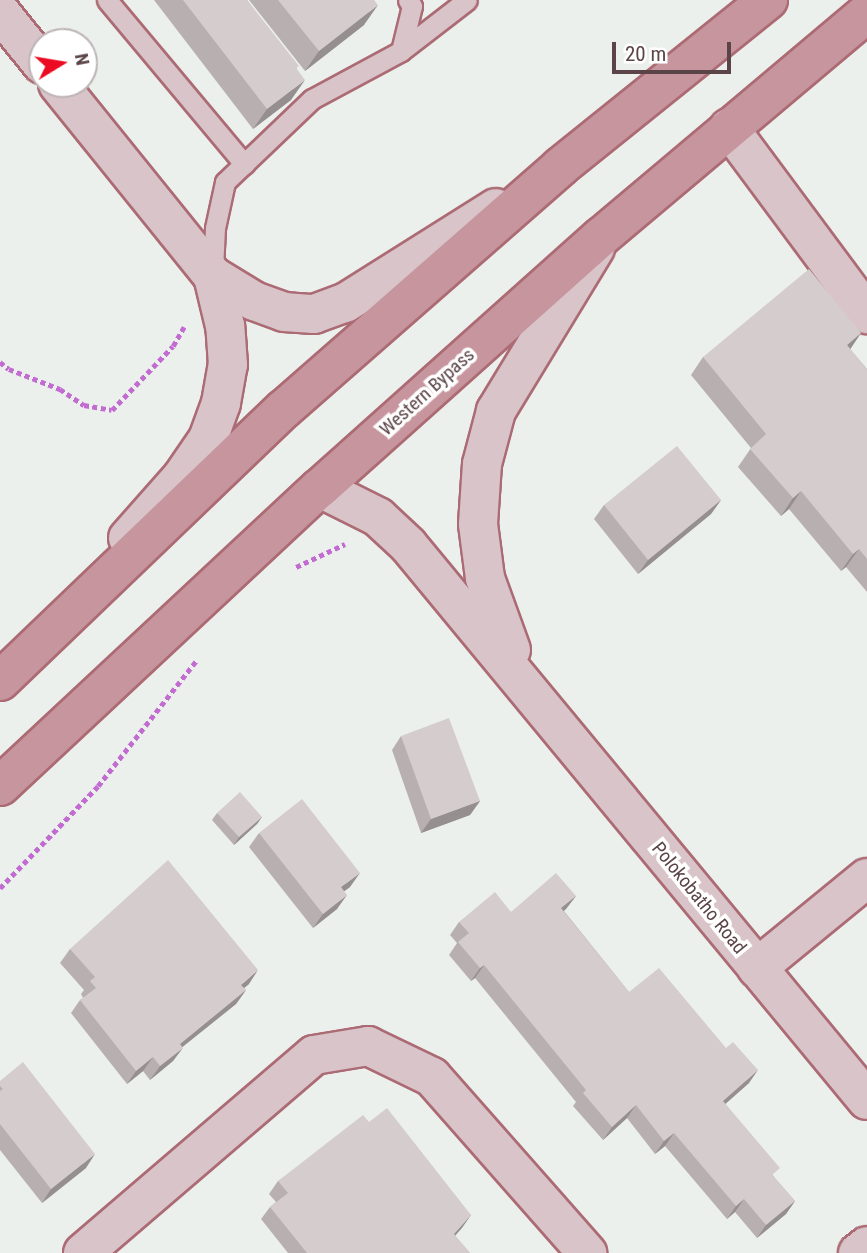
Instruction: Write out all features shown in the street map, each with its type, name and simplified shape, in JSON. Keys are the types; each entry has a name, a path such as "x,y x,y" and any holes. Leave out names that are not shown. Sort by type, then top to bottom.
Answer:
{"highway":[{"path":"0,681 284,409 560,167 768,0"},
{"name":"Western Bypass","path":"0,786 320,488 601,237 867,13"}],"street":[{"path":"0,12 28,47"},
{"path":"69,98 213,276 254,301 284,312 314,314 345,303 560,167"},
{"path":"729,128 867,314"},
{"path":"531,695 500,624 485,579 478,524 482,464 496,411 601,237"},
{"path":"0,681 182,477 208,439 221,402 228,365 225,326 213,276"},
{"name":"Polokobatho Road","path":"320,488 378,517 408,545 867,1100"},
{"path":"757,968 867,878"},
{"path":"83,1253 314,1055 369,1046 432,1077 587,1253"},
{"path":"858,1253 867,1246"}],"lane":[{"path":"107,0 244,164"},
{"path":"401,51 412,6 408,0"},
{"path":"213,276 215,228 225,183 312,99 401,51 467,0"},
{"path":"296,79 312,99"}],"path":[{"path":"0,362 9,369 60,389 84,405 112,410 173,345 213,276"},
{"path":"294,568 342,547 378,517"},
{"path":"0,888 99,786 203,652"}],"building":[{"path":"183,0 247,0 299,66 296,68 305,80 267,109"},
{"path":"278,0 374,0 378,5 319,51"},
{"path":"809,269 861,333 847,345 867,369 867,559 859,549 853,554 801,491 793,498 750,449 766,434 703,357"},
{"path":"677,446 721,500 648,560 604,505"},
{"path":"449,718 480,801 431,819 401,736"},
{"path":"240,792 262,817 239,837 217,813"},
{"path":"302,799 360,873 341,887 347,895 323,914 259,833"},
{"path":"168,860 258,970 241,985 246,990 180,1044 183,1048 160,1066 153,1057 136,1071 80,1000 96,988 90,981 95,977 70,949"},
{"path":"556,873 576,896 561,908 629,992 659,968 726,1048 733,1042 758,1070 723,1101 780,1168 772,1175 795,1201 766,1225 744,1199 736,1206 674,1133 664,1141 636,1105 612,1127 583,1093 586,1090 484,965 480,968 458,942 469,933 459,922 495,892 511,912"},
{"path":"23,1062 95,1154 51,1189 0,1124 0,1091 3,1089 0,1081"},
{"path":"387,1108 471,1215 454,1234 470,1253 307,1253 270,1207 288,1193 278,1181 363,1115 369,1122"}]}
